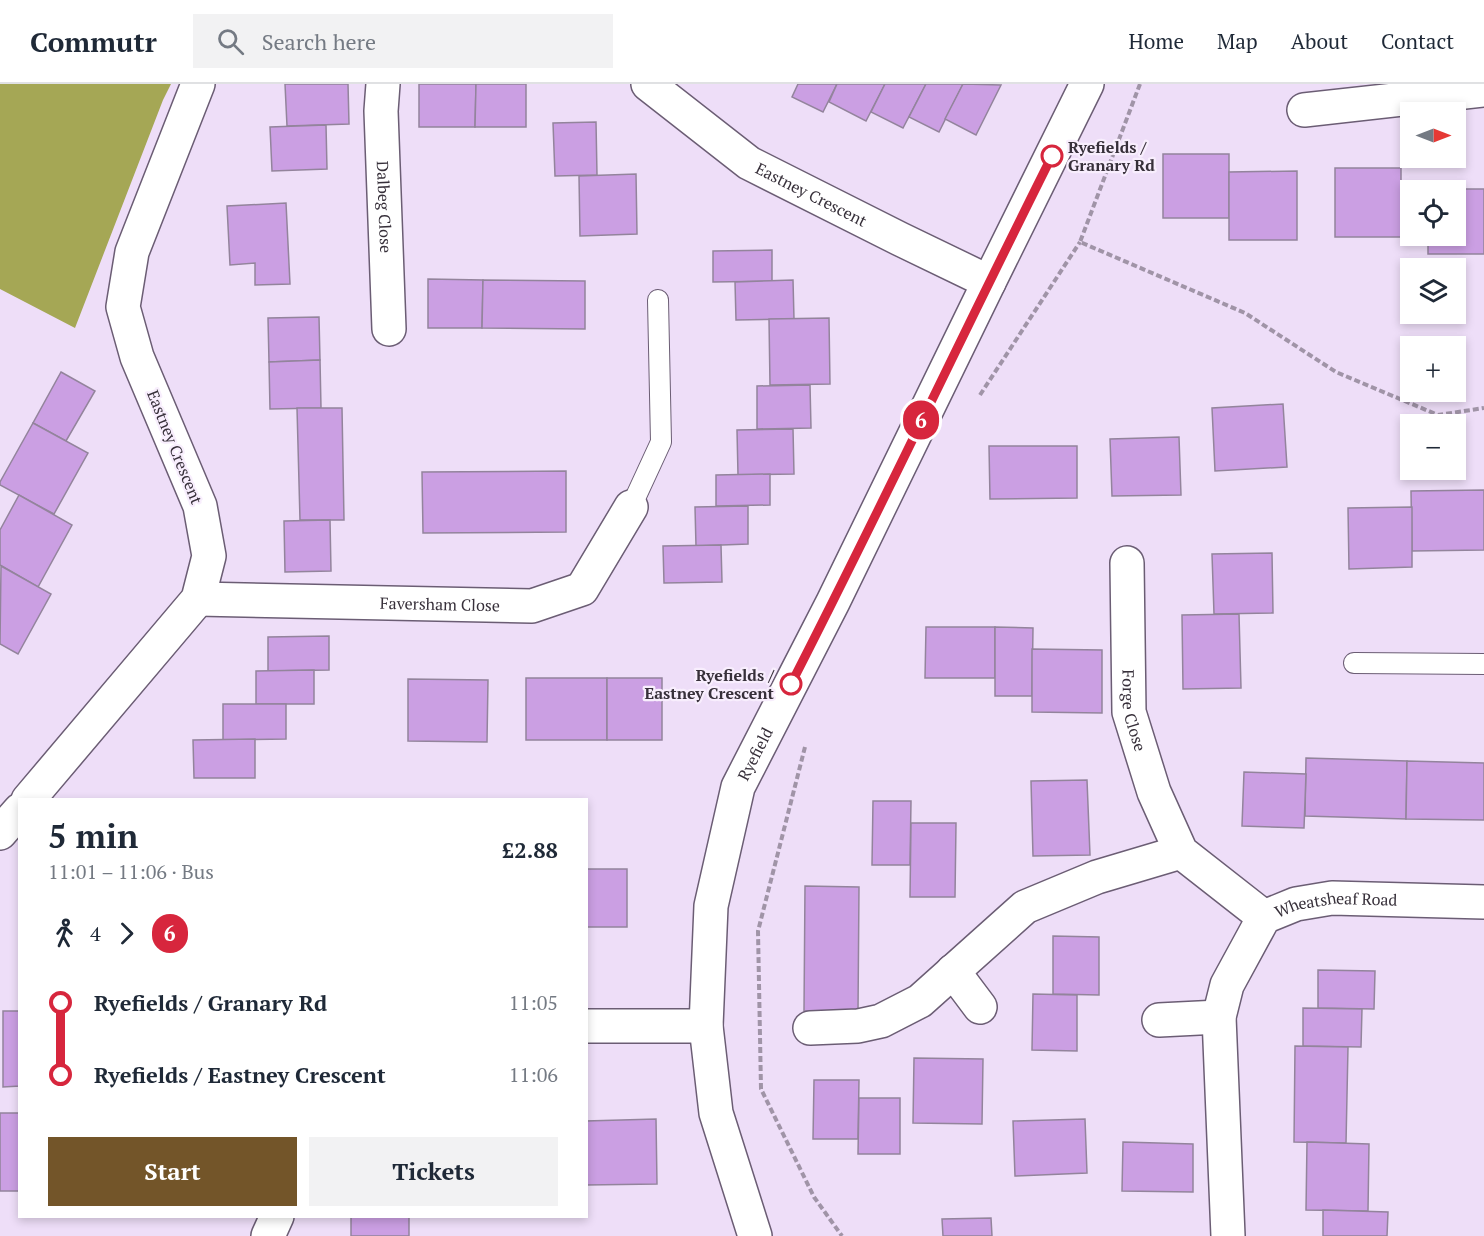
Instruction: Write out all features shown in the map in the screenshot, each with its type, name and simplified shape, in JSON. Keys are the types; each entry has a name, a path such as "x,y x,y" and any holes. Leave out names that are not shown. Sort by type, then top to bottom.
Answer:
{"street":[{"name":"Eastney Crescent","path":"30,798 198,599 209,556 200,506 137,357 123,307 132,252 198,84"},
{"name":"Dalbeg Close","path":"383,84 381,111 389,329"},
{"name":"Eastney Crescent","path":"648,84 749,163 988,282"},
{"name":"Ryefield","path":"755,1236 716,1113 706,1026 711,906 738,787 833,602 1087,84"},
{"path":"1304,110 1484,90"},
{"name":"Faversham Close","path":"198,599 532,606 582,589 631,507"},
{"name":"Forge Close","path":"1126,563 1129,712 1154,792 1181,852 1264,917"},
{"path":"0,833 18,812"},
{"path":"810,1028 858,1026 881,1021 920,1001 1025,907 1097,877 1181,852"},
{"name":"Wheatsheaf Road","path":"1228,1236 1219,1017 1227,985 1264,917 1296,904 1332,898 1484,902"},
{"path":"953,971 980,1007"},
{"path":"1158,1020 1219,1017"},
{"path":"588,1026 706,1026"},
{"path":"268,1236 276,1218"}],"lane":[{"path":"631,507 661,442 658,300"},
{"path":"1354,663 1484,664"}],"path":[{"path":"978,399 1080,242 1140,84"},
{"path":"1080,242 1245,313 1336,372 1438,415 1484,408"},
{"path":"809,738 804,749 758,931 761,1089 814,1197 842,1236"}],"shaded area":[{"path":"0,84 171,84 75,328 0,289"}],"building":[{"path":"285,84 348,84 349,124 287,126"},
{"path":"419,84 476,84 475,127 419,127"},
{"path":"476,84 526,84 526,127 475,127"},
{"path":"798,84 837,84 823,112 792,97"},
{"path":"837,84 885,84 866,121 829,102"},
{"path":"885,84 926,84 903,128 871,112"},
{"path":"926,84 963,84 939,132 909,117"},
{"path":"963,84 1001,85 976,135 945,119"},
{"path":"596,122 597,175 555,176 553,123"},
{"path":"326,125 327,169 272,171 270,127"},
{"path":"1163,154 1229,154 1229,218 1163,218"},
{"path":"1335,168 1401,168 1400,237 1335,237"},
{"path":"1297,171 1297,240 1229,240 1229,172"},
{"path":"636,174 637,234 580,236 579,176"},
{"path":"1466,189 1484,189 1484,254 1428,254 1428,246 1466,246"},
{"path":"286,203 290,284 255,285 255,263 230,265 227,206"},
{"path":"772,250 772,281 713,282 713,251"},
{"path":"428,279 483,280 482,328 428,328"},
{"path":"483,280 585,281 585,329 482,328"},
{"path":"793,280 794,319 736,320 735,282"},
{"path":"319,317 320,360 269,362 268,318"},
{"path":"829,318 830,384 770,385 769,319"},
{"path":"320,360 321,408 270,409 269,362"},
{"path":"61,372 95,391 66,441 33,423"},
{"path":"810,385 811,428 757,429 757,386"},
{"path":"1283,404 1287,467 1215,471 1212,408"},
{"path":"297,408 342,408 344,520 300,520"},
{"path":"33,423 88,453 54,514 0,485"},
{"path":"793,429 794,474 738,475 737,430"},
{"path":"1179,437 1181,495 1112,496 1110,439"},
{"path":"989,446 1077,446 1077,498 990,499"},
{"path":"566,471 566,532 423,533 422,472"},
{"path":"770,474 770,505 716,506 716,475"},
{"path":"1484,490 1484,550 1412,551 1411,491"},
{"path":"19,495 72,525 38,587 0,565 0,530"},
{"path":"748,506 748,544 696,546 695,507"},
{"path":"1412,507 1412,567 1349,569 1348,508"},
{"path":"330,520 331,571 285,572 284,521"},
{"path":"721,545 722,582 664,583 663,546"},
{"path":"1272,553 1273,613 1214,614 1212,554"},
{"path":"1,566 51,594 18,654 0,644"},
{"path":"1239,614 1241,688 1183,689 1182,615"},
{"path":"926,627 995,627 995,678 925,678"},
{"path":"995,627 1033,628 1032,696 995,696"},
{"path":"329,636 329,670 268,671 268,637"},
{"path":"1032,649 1102,650 1102,713 1032,712"},
{"path":"314,670 314,704 256,704 256,671"},
{"path":"526,678 607,678 607,740 526,740"},
{"path":"607,678 662,678 662,740 607,740"},
{"path":"408,679 488,680 487,742 408,741"},
{"path":"223,704 286,704 286,739 223,740"},
{"path":"255,739 255,778 194,778 193,740"},
{"path":"1306,758 1407,761 1406,819 1305,816"},
{"path":"1407,761 1484,763 1484,820 1406,819"},
{"path":"1244,772 1306,774 1304,828 1242,826"},
{"path":"1087,780 1090,855 1033,856 1031,781"},
{"path":"873,801 911,801 910,865 872,865"},
{"path":"911,823 956,823 955,897 910,897"},
{"path":"588,869 627,869 627,927 588,927"},
{"path":"805,886 859,887 858,1012 804,1011"},
{"path":"1053,936 1099,937 1099,995 1053,994"},
{"path":"1318,970 1375,971 1374,1009 1318,1008"},
{"path":"1033,994 1077,995 1077,1051 1032,1050"},
{"path":"1303,1008 1362,1009 1361,1047 1303,1046"},
{"path":"3,1011 18,1011 18,1086 3,1087"},
{"path":"1295,1046 1348,1047 1346,1143 1294,1142"},
{"path":"914,1058 983,1059 982,1124 913,1123"},
{"path":"814,1080 859,1080 858,1139 813,1139"},
{"path":"859,1098 900,1098 900,1154 858,1154"},
{"path":"0,1113 18,1113 18,1191 0,1191"},
{"path":"656,1119 657,1184 588,1185 588,1121"},
{"path":"1085,1119 1087,1173 1015,1176 1013,1121"},
{"path":"1123,1142 1193,1144 1193,1192 1122,1191"},
{"path":"1307,1142 1369,1144 1368,1211 1306,1210"},
{"path":"1323,1210 1388,1212 1387,1236 1323,1236"},
{"path":"351,1218 409,1218 409,1236 351,1236"},
{"path":"991,1218 992,1236 943,1236 942,1219"}],"bus line":[{"name":"6","path":"791,684 1052,156"}],"place":[{"name":"Ryefields / Granary Rd","path":"1052,156"},
{"name":"Ryefields / Eastney Crescent","path":"791,684"}]}
